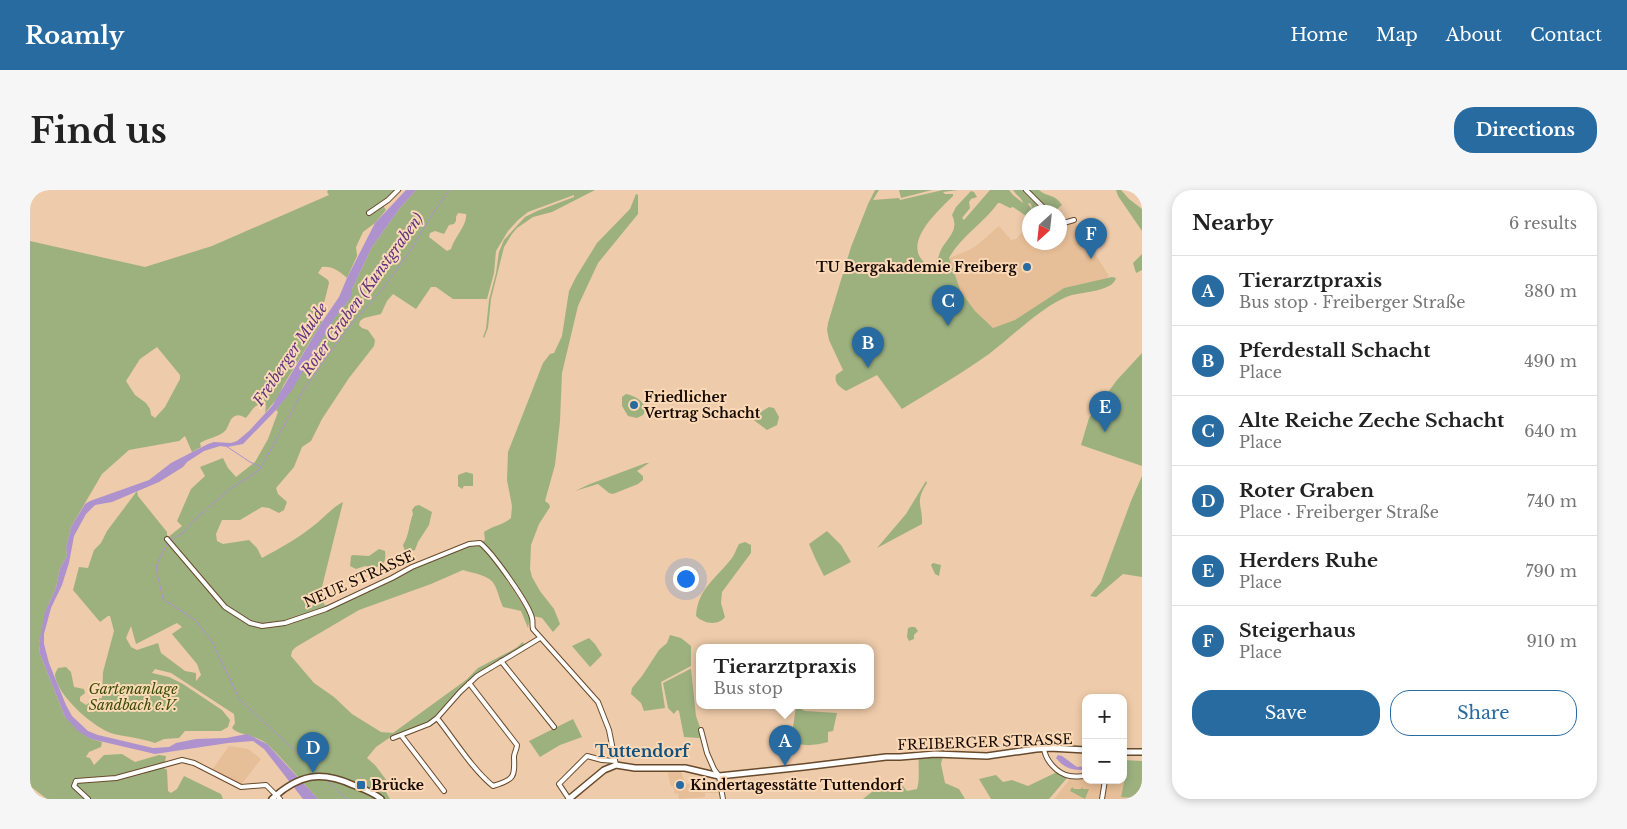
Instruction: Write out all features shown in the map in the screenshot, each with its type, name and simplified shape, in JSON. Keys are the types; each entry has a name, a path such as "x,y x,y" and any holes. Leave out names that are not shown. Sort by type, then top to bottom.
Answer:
{"street":[{"path":"369,213 388,200 398,190"},
{"path":"1026,190 1041,205"},
{"path":"1067,222 1074,220"},
{"name":"NEUE STRASSE","path":"167,539 224,607 244,620 262,626 285,623 326,608 412,567 469,544 480,544 491,554 527,607 532,617 533,630 540,638"},
{"path":"393,738 429,724 437,718 469,683 486,670 540,638 598,702 608,730 615,763"},
{"path":"501,661 554,727"},
{"path":"437,718 474,767 488,782 493,786 510,779 516,769 514,755 518,745 469,683"},
{"path":"701,730 707,753 719,776 724,799"},
{"path":"401,736 444,791"},
{"path":"1044,748 1046,757 1058,771 1070,776 1082,776"},
{"name":"FREIBERGER STRASSE","path":"615,763 635,768 685,768 719,776 886,757 935,754 987,756 1044,748 1082,750"},
{"path":"1127,752 1142,752"},
{"path":"587,756 615,763 569,799 559,784 587,756"},
{"path":"88,799 74,786 76,781 116,778 182,760 194,763 241,787 266,785 277,796 298,780 316,776 343,780 375,794 381,799"},
{"path":"1102,799 1104,784"}],"shaded area":[{"path":"406,190 416,190 400,208 372,247 352,289 352,296 334,319 292,390 276,410 243,444 227,447 220,446 204,451 159,482 112,502 95,505 86,514 74,536 69,563 62,585 51,608 44,634 44,644 49,663 66,705 72,716 88,731 153,748 169,747 176,743 196,739 226,738 247,734 267,744 318,799 303,799 264,749 253,741 155,754 91,739 78,731 65,717 40,654 39,643 45,612 56,588 60,568 67,556 66,548 71,527 85,504 90,501 149,480 171,463 208,444 214,442 231,443 237,441 249,431 272,406 339,297 375,223"},
{"name":"TU Bergakademie Freiberg","path":"1075,222 1109,276 1106,279 1064,288 1015,320 993,328 975,311 961,292 949,258 976,246 999,226 1011,240 1016,239 1022,233 1022,250 1067,250 1067,224"},
{"path":"229,746 248,749 261,759 241,785 212,770"},
{"path":"1058,755 1062,756 1077,767 1082,766 1082,770 1066,767 1056,758"},
{"name":"Kindertagesstätte Tuttendorf","path":"667,770 681,771 685,783 693,785 720,785 721,793 705,793 705,797 679,799 678,793 675,794 673,786 671,786"},
{"path":"1070,779 1082,779 1082,784 1123,784 1121,797 1132,799 1054,799"}],"green space":[{"path":"328,190 398,190 382,204 386,210 375,223 363,232 356,247 357,256 347,278 329,267 322,267 318,273 328,280 329,283 324,303 319,313 322,322 283,386 279,396 265,413 266,406 261,404 254,408 246,418 239,415 235,416 226,430 200,443 201,447 192,452 185,436 179,441 129,450 102,474 71,527 66,548 67,556 60,568 56,588 49,603 39,643 40,654 65,717 91,739 102,742 101,747 89,752 86,757 90,758 94,765 104,755 122,754 135,762 159,755 166,756 164,768 167,770 168,791 171,793 177,789 184,776 221,794 223,799 47,799 30,786 30,241 145,267 212,246 329,195","holes":["157,347 180,375 180,379 165,407 155,418 151,415 146,403 135,395 126,381 140,359"]},
{"name":"Gartenanlage Sandbach e.V.","path":"416,190 595,190 552,212 533,217 517,228 512,234 504,247 491,299 488,328 484,338 489,300 499,252 504,240 525,217 574,197 574,195 528,212 508,231 496,251 494,273 487,299 453,299 436,287 431,287 416,309 393,294 387,301 381,314 364,318 360,321 359,325 368,330 375,340 374,346 349,378 322,419 311,441 302,447 294,467 276,488 278,494 287,502 284,510 279,513 262,507 240,520 222,520 216,534 217,541 223,544 249,540 257,548 262,558 300,536 343,502 322,587 324,604 329,609 421,565 485,540 484,532 511,518 512,506 507,480 508,452 543,363 550,354 554,353 562,336 569,291 597,243 630,209 636,194 638,195 638,214 598,263 578,306 562,373 560,421 555,465 545,501 550,507 539,524 531,545 530,569 532,577 554,609 560,624 553,632 542,618 533,616 515,585 506,579 530,616 528,628 521,611 503,607 491,580 463,570 431,584 359,610 292,651 291,656 314,683 334,697 352,714 381,732 393,733 466,680 478,668 516,648 523,642 525,646 474,676 429,722 392,736 376,747 367,758 387,781 386,792 390,799 318,799 267,744 232,728 235,723 234,714 171,673 155,669 152,673 169,677 183,684 222,710 230,720 228,727 221,731 185,731 179,738 164,739 155,743 114,734 97,726 70,702 57,683 55,675 58,668 66,667 71,672 74,687 84,689 85,693 80,697 80,701 86,705 95,699 102,698 103,672 114,631 110,616 100,622 73,590 79,567 88,568 94,550 101,543 107,531 137,491 138,496 167,532 167,538 182,526 177,521 191,489 205,476 200,467 223,458 228,468 236,477 255,462 268,439 278,412 276,410 299,377 332,321 347,302 372,247 400,208","holes":["458,213 466,214 465,222 451,249 447,251 429,237 430,233 435,231 444,234 449,225 454,224","177,623 182,627 172,634 197,664 201,675 196,681 196,673 185,671 161,653 158,643 137,650 131,647 126,638 131,626 136,644"]},
{"path":"875,190 879,190 873,200 899,198 900,200 943,190 958,190 943,192 945,194 953,194 953,196 926,226 918,244 918,252 922,260 933,271 940,252 953,230 954,221 952,215 956,207 971,191 977,197 969,202 970,208 962,218 964,220 990,190 1009,190 1023,203 1013,190 1023,190 1039,205 1031,205 1029,203 1029,205 1022,205 1022,213 1013,207 1010,208 998,203 960,243 949,258 961,292 975,311 993,328 1015,320 1064,288 1112,277 1116,278 1110,286 1072,295 1051,305 989,354 902,409 877,375 846,391 838,385 836,375 843,370 829,340 827,330 851,247"},
{"path":"899,190 932,190 901,198"},
{"path":"1029,190 1039,190 1054,197 1062,205 1043,205"},
{"path":"1116,190 1121,190 1142,209 1142,231 1118,196"},
{"path":"1142,254 1142,270 1136,273 1133,263"},
{"path":"1142,353 1142,466 1081,445 1089,418 1117,380"},
{"path":"626,394 641,401 646,410 643,415 637,418 628,416 622,406 622,397"},
{"path":"769,407 774,408 779,417 777,425 767,430 751,418"},
{"path":"649,463 637,471 643,476 643,480 638,484 613,494 598,484 575,491 590,484"},
{"path":"466,472 473,474 473,486 464,486 462,489 458,486 458,475"},
{"path":"1142,476 1142,577 1123,574 1096,597 1090,596 1101,582"},
{"path":"926,481 927,483 920,500 922,524 877,548 906,514"},
{"path":"419,505 432,512 429,525 415,550 405,551 403,545 407,538 413,514 412,510 415,506"},
{"path":"827,531 841,545 851,562 824,576 809,544"},
{"path":"745,542 751,545 751,553 722,592 721,603 725,617 715,623 703,621 696,616 700,598 709,584 732,558 739,544"},
{"path":"379,549 385,551 385,561 381,566 365,566 356,569 350,566 351,556 369,556"},
{"path":"933,563 941,565 939,576 935,574 931,565"},
{"path":"915,627 918,631 914,635 914,639 909,641 907,637 908,628"},
{"path":"670,635 681,638 691,646 691,666 661,682 665,708 644,711 641,703 631,694 632,688 659,650 667,643"},
{"path":"589,638 602,655 590,667 572,646"},
{"path":"690,669 696,716 703,736 699,738 684,737 679,711 677,710 674,714 668,708 663,683"},
{"path":"796,709 837,713 833,731 828,732 828,742 804,745 791,740"},
{"path":"573,719 582,737 560,745 540,757 529,741"},
{"path":"943,756 941,764 945,783 959,789 965,799 863,799 878,787 902,785 907,791 917,789 919,757"},
{"path":"1127,760 1142,761 1142,799 1121,797 1124,784 1127,784"},
{"path":"1057,772 1067,778 1049,799 991,799 979,779 996,775 1003,782 1012,780 1028,786"},
{"path":"1072,787 1074,789 1081,789 1082,787 1083,789 1089,789 1085,799 1070,791"}],"waterway":[{"name":"Roter Graben (Kunstgraben)","path":"171,540 184,532 195,519 230,489 258,471 303,391 322,363 348,328 384,287 410,251 449,190"},
{"path":"226,446 261,467"},
{"name":"Roter Graben (Kunstgraben)","path":"168,543 156,568 163,599 195,620 211,640 240,700 318,772"},
{"name":"Roter Graben (Kunstgraben)","path":"328,781 347,799"}],"place":[{"name":"Steigerhaus","path":"1091,259"},
{"name":"TU Bergakademie Freiberg","path":"1027,267"},
{"name":"Alte Reiche Zeche Schacht","path":"948,326"},
{"name":"Pferdestall Schacht","path":"868,368"},
{"name":"Friedlicher Vertrag Schacht","path":"634,405"},
{"name":"Herders Ruhe","path":"1105,432"},
{"name":"Tierarztpraxis","path":"785,766"},
{"name":"Roter Graben","path":"313,773"},
{"name":"Brücke","path":"361,785"},
{"name":"Kindertagesstätte Tuttendorf","path":"680,785"}],"district":[{"name":"Tuttendorf","path":"642,751"}],"water label":[{"name":"Freiberger Mulde","path":"290,354"}]}
